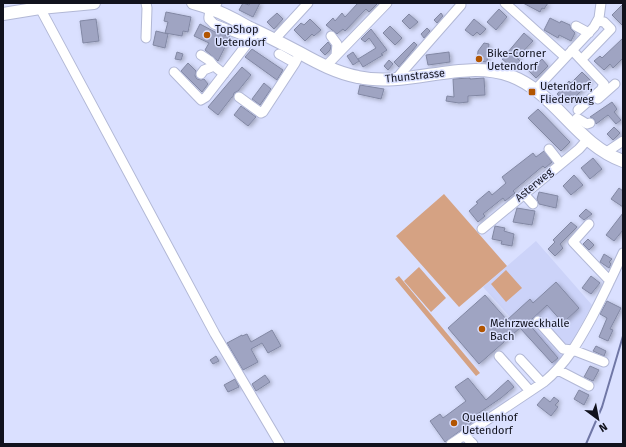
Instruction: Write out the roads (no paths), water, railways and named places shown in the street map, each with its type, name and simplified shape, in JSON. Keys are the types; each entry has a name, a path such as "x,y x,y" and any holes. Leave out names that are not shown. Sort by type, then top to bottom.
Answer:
{"main road":[{"path":"3,14 40,8 94,3"},
{"name":"Thunstrasse","path":"193,3 214,6 254,35 274,40 298,58 359,78 396,80 460,71 489,70 512,76 575,117 587,140 605,153 623,161"}],"street":[{"path":"146,3 146,38"},
{"path":"274,40 308,3"},
{"path":"326,66 386,3"},
{"path":"506,3 565,57"},
{"path":"535,90 589,33 598,21 601,3"},
{"path":"396,80 461,5"},
{"path":"40,8 215,334 280,444"},
{"path":"584,56 611,30 604,22 598,21"},
{"path":"576,26 589,33"},
{"path":"174,72 201,100 206,97 254,35"},
{"path":"331,36 336,44 336,55"},
{"path":"572,50 604,84 601,90 575,117"},
{"path":"263,112 298,58 279,54"},
{"path":"201,55 224,74"},
{"path":"201,74 204,70 214,66"},
{"path":"575,117 615,84"},
{"path":"239,97 261,113 263,112"},
{"path":"250,101 263,112"},
{"path":"575,117 587,124 590,123"},
{"name":"Asterweg","path":"482,229 587,140"},
{"path":"605,153 623,141"},
{"path":"549,150 560,163"},
{"path":"524,194 533,204"},
{"path":"589,224 573,242 610,281"},
{"path":"451,444 542,383 558,370 573,350 610,281 623,253"},
{"path":"538,321 563,349 573,350 604,362"},
{"path":"499,356 530,391"},
{"path":"520,359 542,383"},
{"path":"558,370 589,386"},
{"path":"464,435 473,444"}],"waterway":[{"path":"586,444 602,407 623,336"}],"place":[{"name":"TopShop Uetendorf","path":"207,35"},
{"name":"Bike-Corner Uetendorf","path":"479,59"},
{"name":"Uetendorf, Fliederweg","path":"532,92"},
{"name":"Mehrzweckhalle Bach","path":"482,329"},
{"name":"Quellenhof Uetendorf","path":"454,423"}]}
